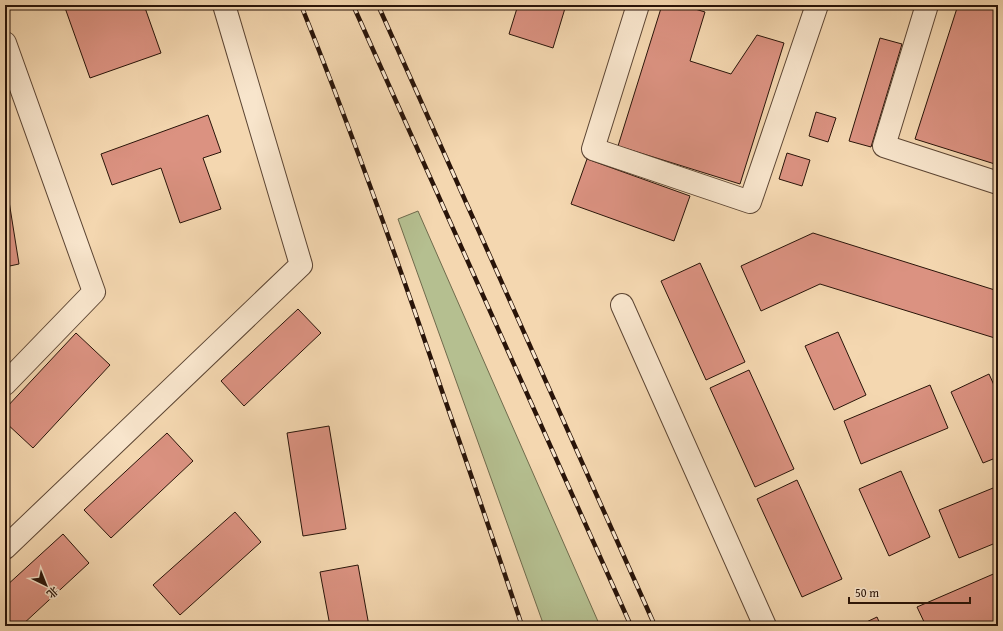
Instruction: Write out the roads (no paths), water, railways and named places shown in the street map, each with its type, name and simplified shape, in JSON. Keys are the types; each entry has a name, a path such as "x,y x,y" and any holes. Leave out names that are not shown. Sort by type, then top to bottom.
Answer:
{"street":[{"path":"5,548 301,265 224,5"},
{"path":"638,5 593,149 750,202 816,5"},
{"path":"927,5 884,146 998,182"},
{"path":"5,43 94,292 5,384"},
{"path":"622,305 765,626"}],"railway":[{"path":"301,5 391,245 522,626"},
{"path":"353,5 631,626"},
{"path":"378,5 655,626"}]}
